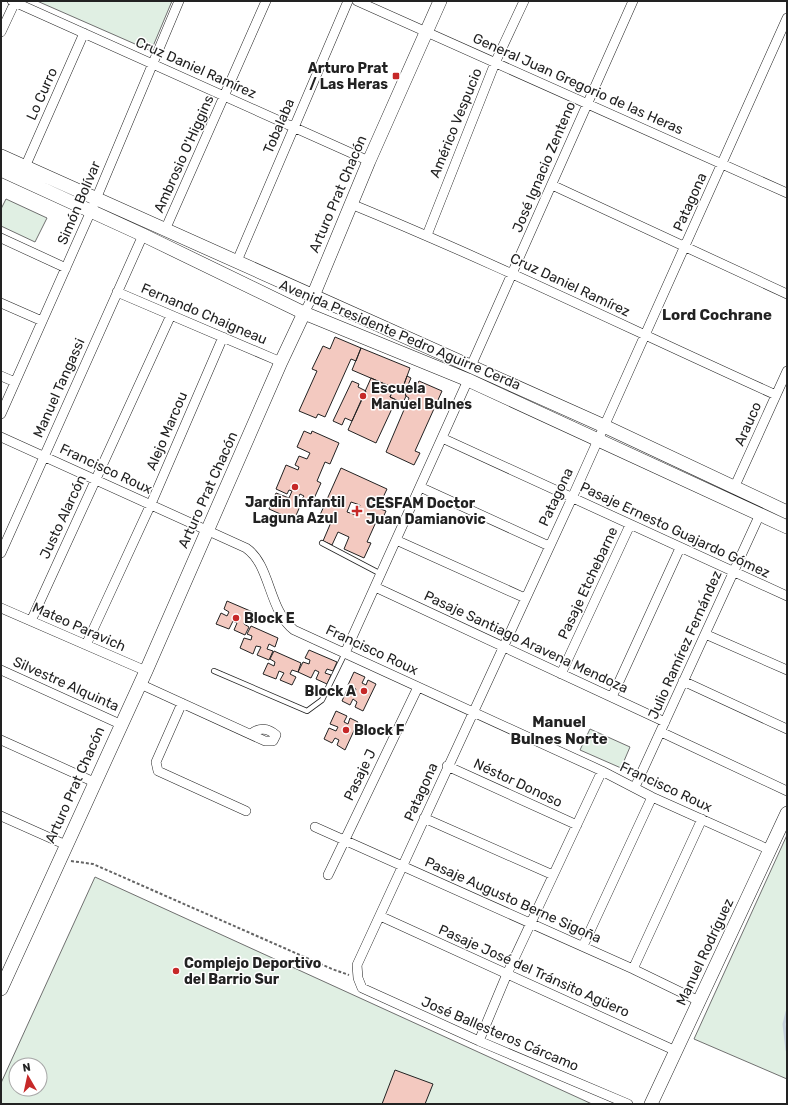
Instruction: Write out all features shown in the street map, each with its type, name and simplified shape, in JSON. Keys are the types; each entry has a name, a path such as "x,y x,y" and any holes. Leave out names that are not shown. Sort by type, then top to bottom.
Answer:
{"main road":[{"name":"Arturo Prat Chacón","path":"313,296 368,161 440,1"},
{"name":"Avenida Presidente Pedro Aguirre Cerda","path":"1,156 604,426 787,512"},
{"name":"Avenida Presidente Pedro Aguirre Cerda","path":"1,170 143,235 304,313 468,380 597,441 787,527"},
{"name":"Arturo Prat Chacón","path":"1,989 120,724 146,671 281,362 304,313"},
{"path":"468,380 471,366"},
{"name":"Manuel Rodríguez","path":"651,1104 787,813"}],"street":[{"name":"Simón Bolívar","path":"1,414 91,211 179,1"},
{"name":"Ambrosio O'Higgins","path":"165,230 266,1"},
{"name":"Tobalaba","path":"237,261 348,1"},
{"name":"General Juan Gregorio de las Heras","path":"357,1 787,193"},
{"name":"Américo Vespucio","path":"427,235 495,63 524,1"},
{"name":"José Ignacio Zenteno","path":"471,366 632,1"},
{"name":"Cruz Daniel Ramírez","path":"13,2 368,161"},
{"path":"1,32 13,2"},
{"name":"Patagona","path":"362,988 358,978 357,965 572,498 787,18"},
{"name":"Lo Curro","path":"25,167 84,33"},
{"path":"552,185 787,294"},
{"name":"Cruz Daniel Ramírez","path":"351,204 427,235 513,273 644,336 776,395"},
{"name":"Manuel Tangassi","path":"1,553 143,235"},
{"path":"1,238 66,268"},
{"name":"Fernando Chaigneau","path":"117,292 281,362"},
{"name":"Arturo Prat Chacón","path":"304,313 313,296"},
{"path":"1,303 42,321"},
{"name":"Justo Alarcón","path":"31,621 171,315"},
{"name":"Alejo Marcou","path":"86,645 151,504 223,337"},
{"name":"Arauco","path":"734,488 787,371"},
{"path":"1,376 15,382"},
{"path":"345,653 468,380"},
{"name":"Francisco Roux","path":"1,437 208,530 252,552 286,623 294,630 602,771 652,797 770,850"},
{"name":"Pasaje Ernesto Guajardo Gómez","path":"442,438 787,596"},
{"path":"420,487 549,546"},
{"name":"Julio Ramírez Fernández","path":"635,787 760,514"},
{"name":"Pasaje Etchebarne","path":"561,674 630,524"},
{"path":"396,540 525,598"},
{"path":"612,697 680,548"},
{"name":"Pasaje Santiago Aravena Mendoza","path":"375,587 665,722"},
{"name":"Mateo Paravich","path":"1,608 146,671"},
{"path":"705,634 787,670"},
{"name":"Silvestre Alquinta","path":"1,670 120,724"},
{"path":"683,681 787,729"},
{"path":"140,684 251,734"},
{"name":"Pasaje J","path":"328,875 418,687"},
{"path":"182,703 156,762 158,771 246,811"},
{"path":"661,732 787,791"},
{"path":"1,740 94,782"},
{"name":"Néstor Donoso","path":"448,766 577,825"},
{"path":"478,1041 507,974 602,771"},
{"path":"583,946 652,797"},
{"path":"1,817 66,845"},
{"path":"424,818 553,875"},
{"path":"633,968 702,819"},
{"name":"Pasaje Augusto Berne Sigoña","path":"315,827 633,968 699,1000"},
{"name":"Pasaje José del Tránsito Agüero","path":"380,916 676,1051"},
{"name":"José Ballesteros Cárcamo","path":"362,988 478,1041 628,1104"}],"lane":[{"path":"322,544 381,574"},
{"path":"214,670 307,711 322,700 345,653"}],"path":[{"path":"60,859 93,864 332,969 358,978"}],"green space":[{"path":"37,1 172,1 151,51"},
{"path":"6,199 47,218 35,242 1,226 1,209"},
{"path":"590,729 630,747 621,768 580,750"},
{"path":"787,835 787,1079 694,1039"},
{"name":"Complejo Deportivo del Barrio Sur","path":"95,877 592,1104 1,1104 1,1083 8,1068 8,1097 48,1097 48,1057 13,1057"}],"building":[{"path":"335,337 361,348 356,361 351,359 325,417 318,414 316,418 299,411 317,371 312,369 323,346 330,349"},
{"path":"361,348 410,368 403,387 406,396 403,403 390,397 394,388 352,370"},
{"path":"407,376 411,378 408,385 415,388 419,381 442,391 415,451 420,453 414,465 386,452 409,398 406,396 403,387"},
{"path":"371,378 394,388 390,397 396,400 376,443 348,430"},
{"path":"352,381 359,384 358,387 366,391 352,421 345,418 342,425 333,421"},
{"path":"304,431 311,434 312,431 339,443 330,464 325,462 317,481 321,483 312,503 302,499 304,496 300,494 296,502 301,504 294,520 269,509 276,493 289,498 292,491 289,490 287,494 276,489 286,465 298,470 299,467 295,465 299,456 307,459 310,453 297,447"},
{"path":"341,468 387,489 378,508 386,511 380,524 376,522 367,542 371,543 364,558 344,549 349,537 338,532 332,545 323,541 332,520 320,515","holes":["351,502 360,505 356,515 347,512"]},
{"name":"Block E","path":"227,601 255,613 251,622 245,620 244,624 249,627 245,635 234,630 237,623 233,621 229,629 216,624 221,613 227,616 229,612 224,609"},
{"path":"251,626 278,638 275,647 269,644 267,649 273,651 269,660 257,655 261,647 256,646 253,654 240,648 244,638 251,640 252,636 247,634"},
{"path":"309,650 337,662 333,671 327,669 325,673 331,675 327,684 316,679 319,672 315,670 311,678 298,672 303,662 309,664 310,660 305,658"},
{"path":"274,651 301,663 298,672 292,670 290,674 296,677 292,685 280,680 284,673 279,671 276,679 263,674 268,663 274,666 275,662 270,659"},
{"name":"Block A","path":"354,672 365,677 362,683 366,685 368,680 376,684 363,711 355,707 357,702 353,699 350,705 342,701 347,690 354,693 356,689 348,685"},
{"name":"Block F","path":"336,711 347,716 344,722 348,724 350,718 358,722 345,750 337,745 339,740 335,738 332,743 324,739 329,728 336,731 338,727 330,724"},
{"path":"395,1070 433,1084 425,1104 382,1104"}],"waterway":[{"path":"787,1012 784,1024 787,1050"}],"place":[{"name":"Arturo Prat / Las Heras","path":"396,76"},
{"name":"Escuela Manuel Bulnes","path":"363,396"},
{"name":"Jardin Infantil Laguna Azul","path":"295,487"},
{"name":"CESFAM Doctor Juan Damianovic","path":"357,511"},
{"name":"Block E","path":"236,618"},
{"name":"Block A","path":"364,691"},
{"name":"Block F","path":"346,730"},
{"name":"Complejo Deportivo del Barrio Sur","path":"176,971"}],"district":[{"name":"Lord Cochrane","path":"717,315"},
{"name":"Manuel Bulnes Norte","path":"559,730"}]}
